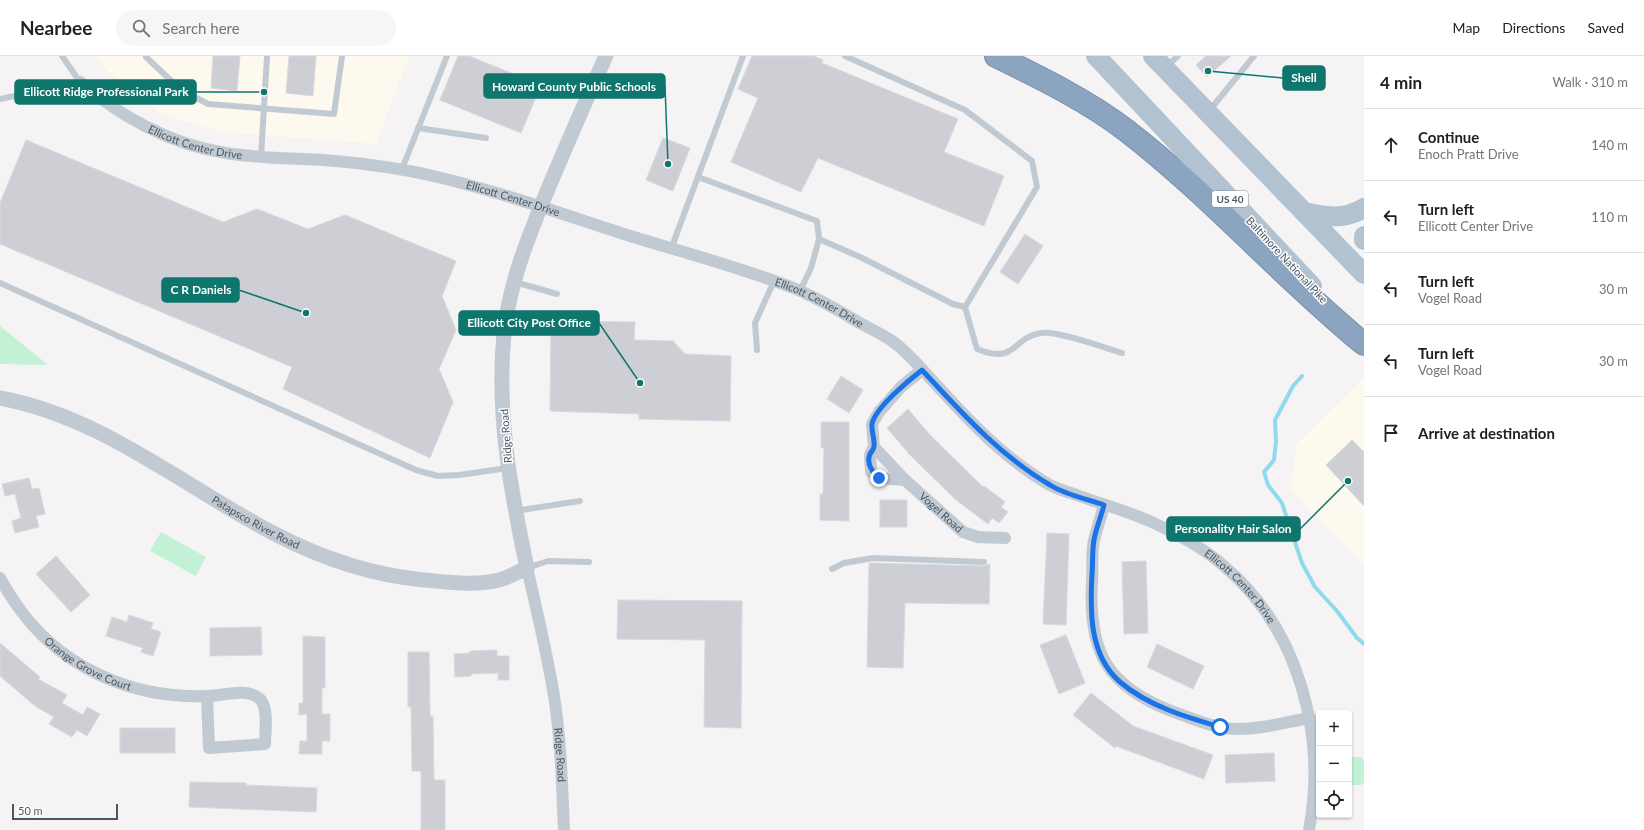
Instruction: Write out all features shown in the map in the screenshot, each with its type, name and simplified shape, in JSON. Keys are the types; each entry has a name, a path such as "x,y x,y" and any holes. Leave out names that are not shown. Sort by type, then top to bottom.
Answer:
{"highway":[{"path":"996,56 1036,75 1084,102 1126,130 1164,161 1322,310 1364,343"}],"main road":[{"name":"Baltimore National Pike","path":"1096,56 1364,343"},
{"path":"1165,60 1208,112 1364,274"},
{"path":"1304,212 1329,218 1357,212 1364,208"}],"street":[{"name":"Ridge Road","path":"564,830 559,732 554,697 546,648 527,568 508,468 503,412 502,371 504,333 523,253 579,114 606,56"},
{"name":"Ellicott Center Drive","path":"80,82 97,96 153,131 188,144 223,153 261,157 335,161 402,169 490,190 671,249 756,274 800,291 894,342 1009,458 1051,486 1154,523 1208,553 1226,567 1266,612 1284,642 1296,668 1310,718 1314,770 1314,807 1309,830"},
{"path":"905,480 879,478 872,472 870,455 874,447 872,424 879,412 902,387 922,370"},
{"name":"Patapsco River Road","path":"0,398 16,401 59,414 101,432 274,534 318,554 361,569 407,579 457,584 498,580 527,568"},
{"name":"Vogel Road","path":"874,447 905,480 963,532 978,537 1005,538"},
{"path":"1104,505 1094,541 1091,595 1092,629 1099,652 1120,682 1140,696 1165,709 1220,727 1234,729 1260,728 1310,718"},
{"name":"Orange Grove Court","path":"0,578 24,615 46,640 74,662 104,677 132,686 168,694 207,696 248,693 262,700 265,710 265,744 209,748 207,696"}],"lane":[{"path":"0,99 80,82 62,56"},
{"path":"261,157 268,56"},
{"path":"146,57 180,89 208,104 334,114 342,56"},
{"path":"402,169 447,56"},
{"path":"671,249 743,56"},
{"path":"844,56 966,110 1032,161 1037,187 965,307 977,349 992,355 1006,353 1031,337 1042,333 1055,334 1122,353"},
{"path":"1208,112 1254,56"},
{"path":"418,128 486,138"},
{"path":"698,177 818,220 819,239 811,268 800,291"},
{"path":"819,239 860,257 953,304 965,307"},
{"path":"757,350 755,323 774,281"},
{"path":"515,282 557,294"},
{"path":"0,283 416,470 438,476 459,475 508,468"},
{"path":"515,511 580,501"},
{"path":"832,569 844,563 873,558 984,562"},
{"path":"527,568 548,562 589,562"}],"shaded area":[{"path":"96,56 409,56 376,144 222,132 159,113 106,70"},
{"path":"1364,377 1364,565 1291,490 1296,444"}],"green space":[{"path":"0,326 48,365 0,364"},
{"path":"161,532 206,557 196,576 150,551"},
{"path":"1352,757 1360,757 1364,760 1364,783 1361,785 1352,785"}],"building":[{"path":"213,56 240,56 237,91 211,88"},
{"path":"289,56 316,56 313,96 286,93"},
{"path":"458,56 469,56 541,85 521,133 440,100"},
{"path":"752,56 814,56 823,60 822,63 958,119 944,152 1004,176 984,226 818,158 801,192 731,162 758,98 738,89"},
{"path":"1206,56 1231,56 1207,77 1196,65"},
{"path":"663,138 690,148 673,191 646,180"},
{"path":"26,140 223,222 257,209 308,229 345,215 456,261 442,296 456,330 439,369 453,402 430,458 283,389 292,367 0,244 0,203"},
{"path":"1025,234 1043,246 1018,284 1000,272"},
{"path":"551,321 635,322 634,340 673,341 685,354 731,356 730,421 639,419 639,414 550,411"},
{"path":"841,376 863,390 849,413 827,399"},
{"path":"908,409 930,435 983,487 984,486 1005,502 1001,507 1008,512 999,523 992,518 988,524 955,499 910,455 887,428"},
{"path":"821,422 849,422 849,521 820,520 820,494 823,494 824,448 821,448"},
{"path":"1352,440 1364,452 1364,506 1326,465"},
{"path":"29,478 32,489 39,488 45,514 36,516 39,527 15,533 12,521 21,518 15,494 5,496 2,484"},
{"path":"880,500 907,500 907,527 880,527"},
{"path":"1047,533 1069,534 1066,625 1043,624"},
{"path":"56,556 90,595 71,612 36,574"},
{"path":"1146,561 1148,633 1124,634 1122,562"},
{"path":"869,563 984,566 990,564 989,604 905,603 903,668 867,667"},
{"path":"618,600 742,601 741,728 704,727 705,640 617,639"},
{"path":"129,615 153,623 151,629 161,632 153,656 141,652 143,648 106,636 112,617 127,622"},
{"path":"261,627 262,655 210,656 210,628"},
{"path":"1066,635 1085,683 1059,694 1040,645"},
{"path":"303,636 325,637 325,688 322,688 322,714 330,714 330,741 322,741 322,754 299,754 300,741 307,741 307,714 299,715 299,703 303,703"},
{"path":"0,643 40,677 38,679 67,695 62,703 83,715 87,707 100,714 87,736 77,730 72,737 49,724 54,717 35,706 0,676"},
{"path":"1157,644 1204,666 1193,689 1147,667"},
{"path":"497,650 497,656 509,656 509,680 498,680 498,673 471,674 471,676 455,677 454,654 470,653 470,651"},
{"path":"408,652 429,652 430,716 433,716 434,780 445,780 445,830 421,830 421,771 412,771 411,707 408,707"},
{"path":"1091,693 1133,726 1213,755 1204,779 1116,746 1115,748 1073,715"},
{"path":"120,728 175,728 175,753 120,753"},
{"path":"1274,753 1275,781 1226,783 1225,755"},
{"path":"190,782 246,783 246,785 317,788 316,812 189,807"}],"waterway":[{"path":"1302,376 1293,386 1275,420 1276,441 1274,460 1264,472 1268,485 1282,503 1302,563 1315,587 1337,611 1357,638 1364,644"}],"place":[{"name":"Shell","path":"1208,71"},
{"name":"Ellicott Ridge Professional Park","path":"264,92"},
{"name":"Howard County Public Schools","path":"668,164"},
{"name":"C R Daniels","path":"306,313"},
{"name":"Ellicott City Post Office","path":"640,383"},
{"name":"Personality Hair Salon","path":"1348,481"}],"route":[{"path":"879,478 872,472 869,463 870,455 874,447 872,424 879,412 902,387 922,370 1009,458 1051,486 1104,505 1094,541 1091,595 1092,629 1099,652 1120,682 1140,696 1165,709 1220,727"}]}
